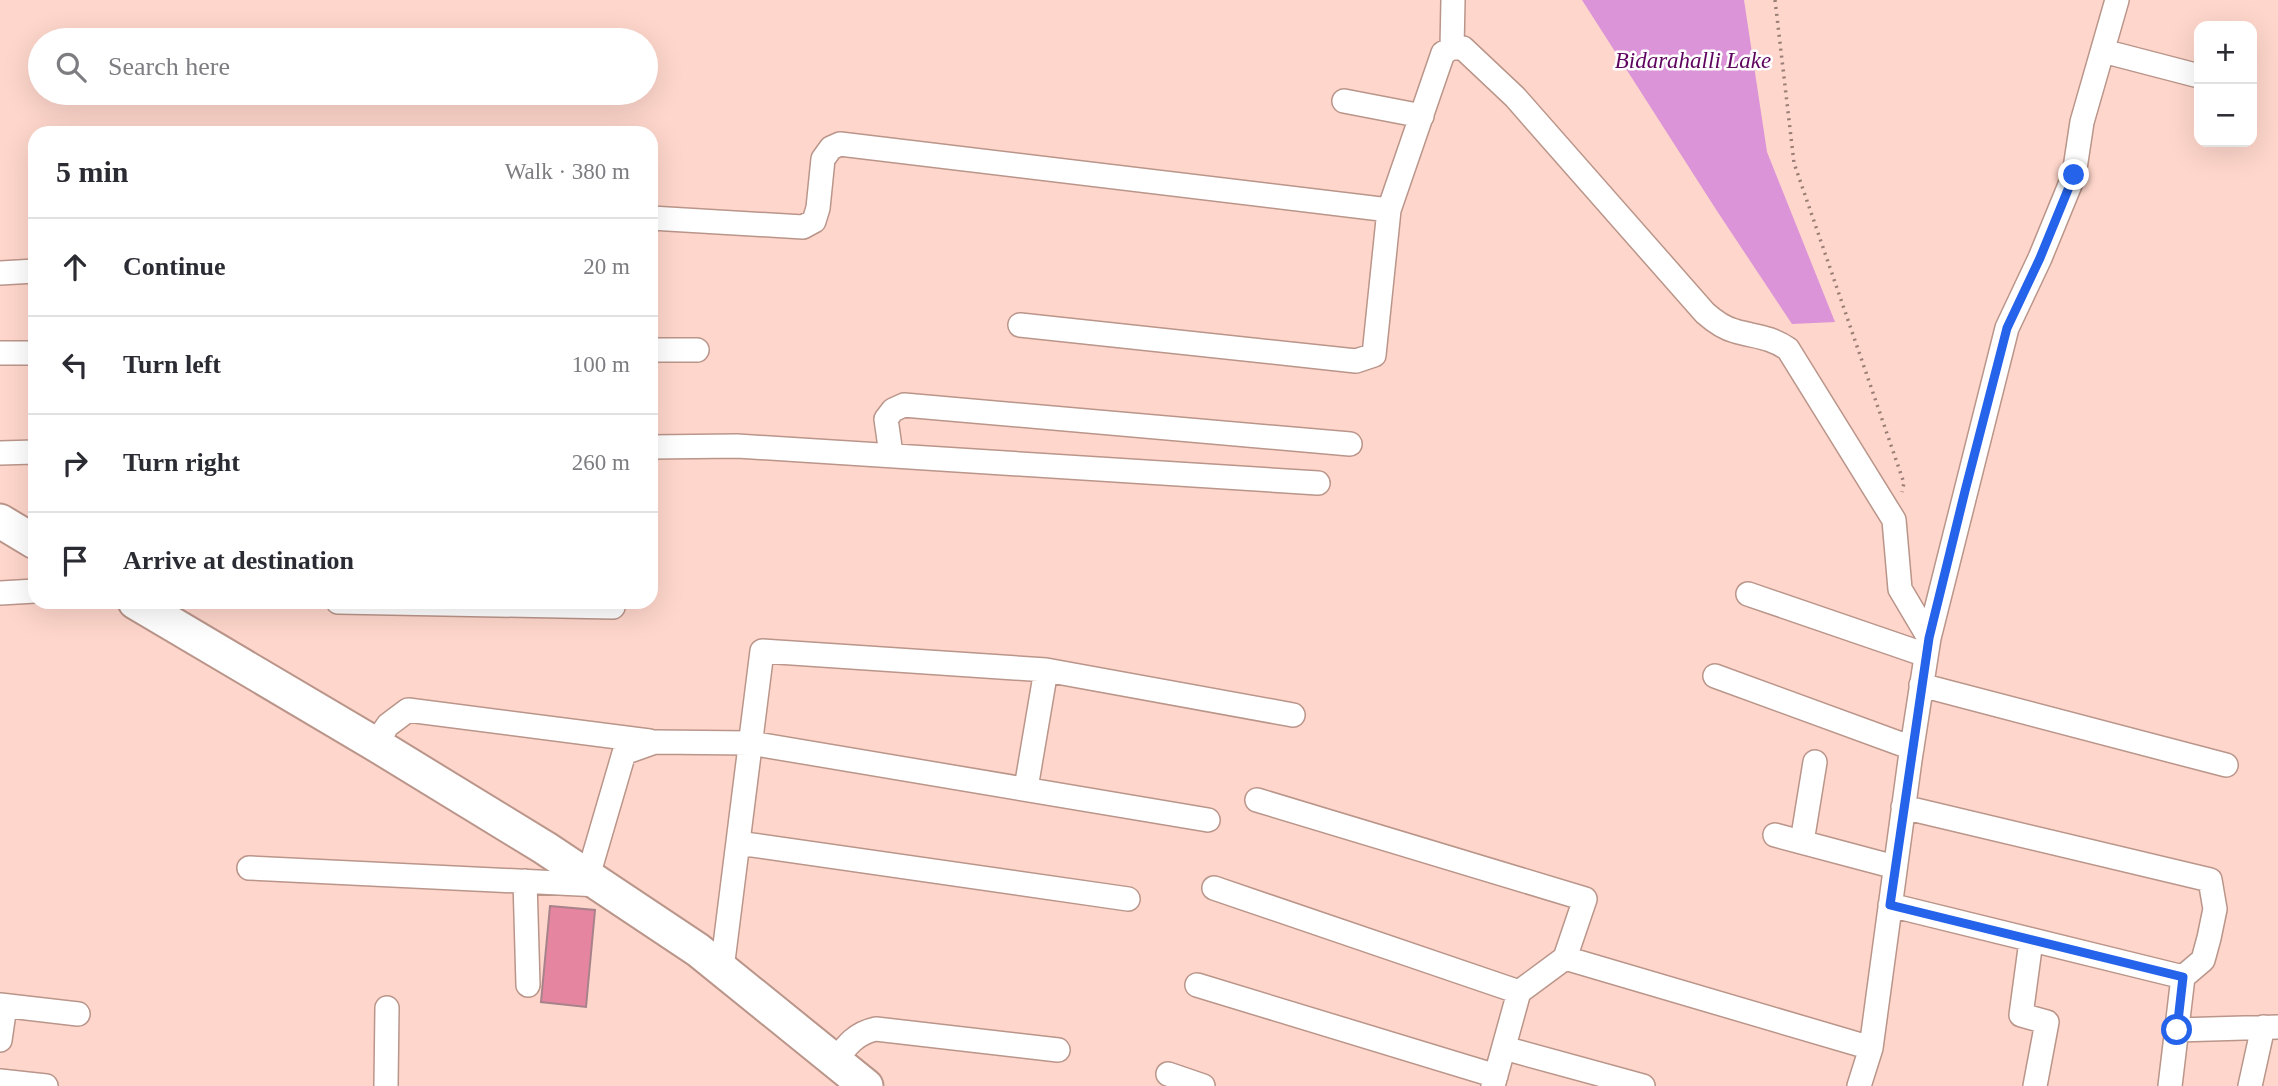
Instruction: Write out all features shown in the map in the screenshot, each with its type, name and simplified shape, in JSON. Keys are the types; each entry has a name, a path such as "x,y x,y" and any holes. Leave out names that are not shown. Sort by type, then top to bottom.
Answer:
{"main road":[{"path":"0,521 28,538"},
{"path":"159,609 594,881 698,950 866,1086"}],"street":[{"path":"1452,48 1453,0"},
{"path":"1859,1086 1871,1048 1903,807 1928,646 2007,328 2040,258 2074,175 2082,122 2117,0"},
{"path":"1020,325 1356,361 1374,355 1390,210 1443,53 1452,48 1462,48 1515,97 1705,313 1734,331 1763,336 1788,349 1894,520 1900,589 1928,646"},
{"path":"2103,51 2194,75"},
{"path":"1343,101 1422,116"},
{"path":"658,218 803,227 814,221 818,208 823,159 831,148 841,144 1390,210"},
{"path":"0,273 28,271"},
{"path":"658,350 697,350"},
{"path":"0,354 28,353"},
{"path":"891,454 886,419 893,410 904,405 1350,444"},
{"path":"658,447 737,446 891,454 1318,483"},
{"path":"0,453 28,452"},
{"path":"0,593 28,591"},
{"path":"1748,594 1928,646"},
{"path":"722,969 762,651 1046,670 1293,715"},
{"path":"1026,788 1046,670"},
{"path":"1715,676 1912,748"},
{"path":"1921,685 2226,765"},
{"path":"375,744 388,725 408,710 655,742 750,743 1208,820"},
{"path":"249,868 525,881 594,881 624,753 655,742"},
{"path":"1802,842 1815,762"},
{"path":"1197,985 1495,1081 1520,992 1565,958 1585,899 1257,800"},
{"path":"1903,807 2210,880 2215,909 2203,960 2183,977 2170,1086"},
{"path":"1776,835 1895,867"},
{"path":"738,843 1128,899"},
{"path":"525,881 528,985"},
{"path":"1214,888 1520,992"},
{"path":"1890,905 2183,977"},
{"path":"2031,941 2021,1015 2047,1022 2035,1086"},
{"path":"1565,958 1871,1048"},
{"path":"0,1040 2,1006 78,1014"},
{"path":"386,1086 387,1008"},
{"path":"2177,1030 2270,1027 2249,1086"},
{"path":"835,1061 850,1042 863,1032 876,1028 1059,1050"},
{"path":"1504,1048 1643,1086"},
{"path":"1168,1074 1203,1086"},
{"path":"0,1081 46,1086"}],"path":[{"path":"1776,0 1794,163 1904,483 1894,520"}],"water":[{"name":"Bidarahalli Lake","path":"1582,0 1744,0 1767,152 1835,322 1792,324"}],"building":[{"path":"550,906 595,910 586,1007 541,1002"}],"route":[{"path":"2074,175 2040,258 2007,328 1965,491 1929,638 1890,905 2183,977 2177,1030"}]}
